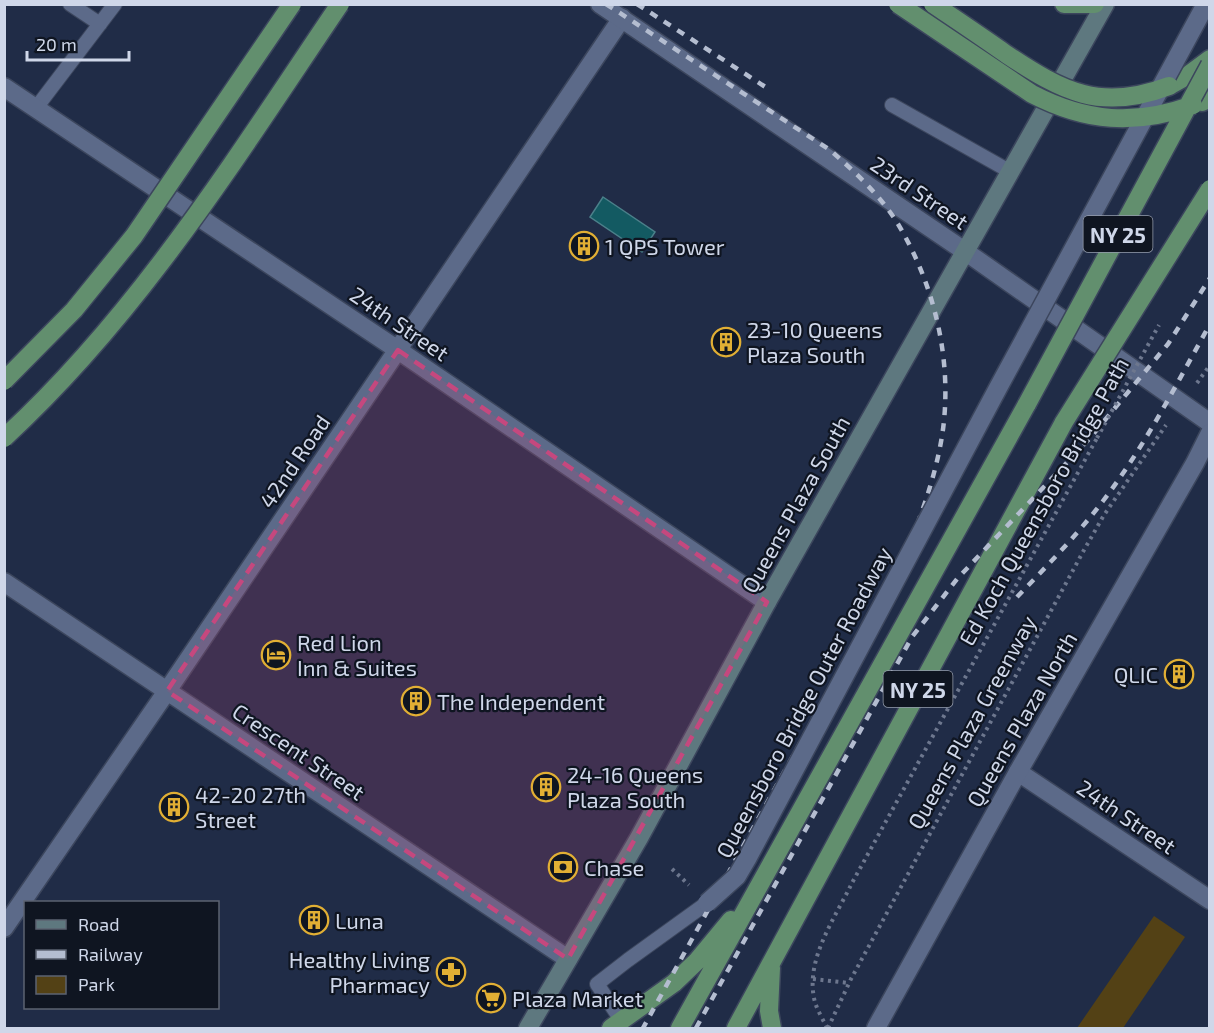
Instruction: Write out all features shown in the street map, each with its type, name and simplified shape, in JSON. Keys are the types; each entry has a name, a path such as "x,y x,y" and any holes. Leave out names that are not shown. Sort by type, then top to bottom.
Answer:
{"highway":[{"path":"4,381 74,310 134,236 292,4"},
{"path":"4,438 72,370 145,285 214,190 340,4"},
{"path":"898,4 1032,94 1055,106 1077,113 1115,119 1137,118 1178,110 1209,98"},
{"path":"933,4 1053,84 1091,96 1131,98 1149,94 1187,76 1209,59"},
{"path":"1064,4 1095,4"},
{"name":"NY 25","path":"680,1029 1027,404 1209,65"},
{"name":"NY 25","path":"736,1029 1064,422 1209,189"},
{"name":"NY 25","path":"616,1024 674,983 690,968 762,881"},
{"path":"772,1029 769,1011 773,957"}],"main road":[{"name":"Queens Plaza South","path":"528,1029 639,838 767,602 1105,4"}],"street":[{"name":"23rd Street","path":"600,4 966,252 1209,423"},
{"name":"Queensboro Bridge Outer Roadway","path":"707,903 737,876 747,860 998,388 1206,4"},
{"name":"42nd Road","path":"4,928 622,18"},
{"name":"24th Street","path":"4,87 398,350 767,602"},
{"name":"Queens Plaza North","path":"876,1029 1018,772 1195,463 1209,433"},
{"name":"Crescent Street","path":"4,582 568,959"},
{"name":"24th Street","path":"1018,772 1209,900"}],"lane":[{"path":"70,4 100,24"},
{"path":"36,108 115,4"},
{"path":"892,105 1011,172"},
{"name":"Queensboro Bridge Outer Roadway","path":"616,1024 597,984 707,903"}],"path":[{"name":"Ed Koch Queensboro Bridge Path","path":"828,1029 816,1006 813,979 816,958 821,947 852,883 1165,315"},
{"path":"1205,371 1209,365"},
{"name":"Queens Plaza Greenway","path":"828,1029 849,983 1104,515 1156,439"},
{"path":"813,979 849,983"}],"highlighted area":[{"path":"398,350 767,602 568,959 167,691"}],"green space":[{"path":"1154,916 1185,937 1123,1028 1077,1028"}],"shaded area":[{"path":"603,197 655,232 642,252 590,217"}],"railway":[{"path":"606,4 830,150 858,175 891,213 912,250 933,305 944,364 944,423 939,452 926,500 908,547 643,1028"},
{"path":"637,4 767,88"},
{"path":"696,1028 912,637 957,579 1090,438 1168,344 1210,278"},
{"path":"1017,597 1083,526 1133,459 1210,324"}],"place":[{"name":"1 QPS Tower","path":"584,246"},
{"name":"23-10 Queens Plaza South","path":"726,342"},
{"name":"Red Lion Inn & Suites","path":"276,655"},
{"name":"QLIC","path":"1179,674"},
{"name":"The Independent","path":"416,701"},
{"name":"24-16 Queens Plaza South","path":"546,787"},
{"name":"42-20 27th Street","path":"174,807"},
{"name":"Chase","path":"563,867"},
{"name":"Luna","path":"314,920"},
{"name":"Healthy Living Pharmacy","path":"451,972"},
{"name":"Plaza Market","path":"491,998"}]}
